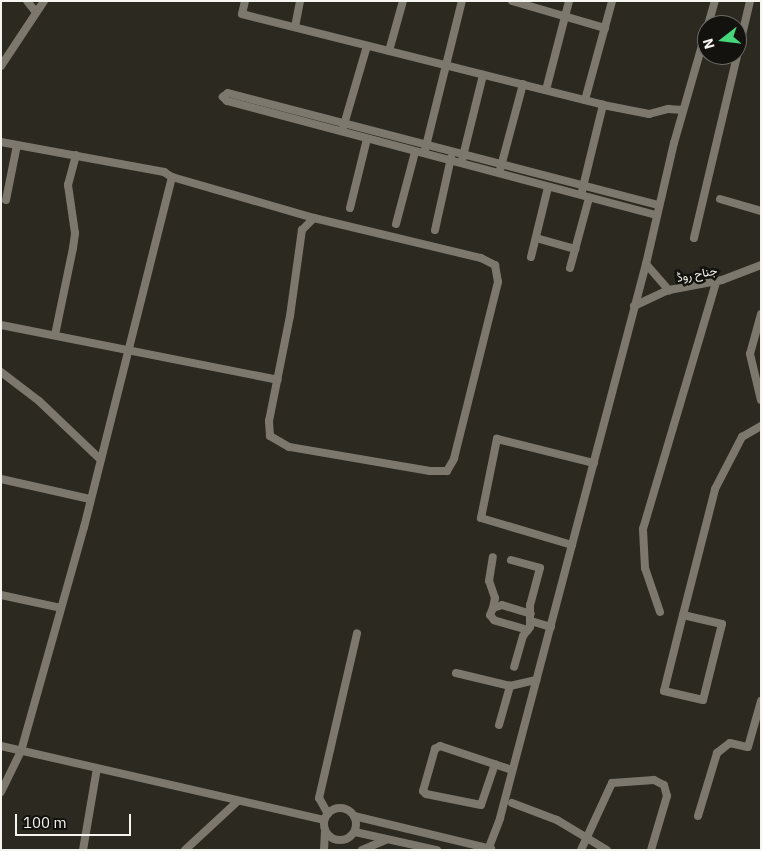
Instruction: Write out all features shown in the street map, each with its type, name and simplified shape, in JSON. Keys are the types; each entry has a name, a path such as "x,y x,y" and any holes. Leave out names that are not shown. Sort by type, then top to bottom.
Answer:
{"street":[{"path":"27,1 36,12"},
{"path":"1,66 44,1"},
{"path":"245,1 242,14 603,105 649,114 668,109 683,110"},
{"path":"295,27 300,1"},
{"path":"389,51 403,1"},
{"path":"396,224 420,153 426,145 462,1"},
{"path":"512,1 605,28"},
{"path":"546,90 569,1"},
{"path":"586,100 612,1"},
{"path":"711,15 715,1"},
{"path":"694,238 750,1"},
{"path":"341,132 345,124 367,46"},
{"path":"1,746 238,801 326,816 341,808 354,816 489,849 594,463 646,264 658,205 697,64"},
{"path":"461,164 483,75"},
{"path":"499,174 523,84"},
{"path":"656,215 589,198 582,192 453,152 228,93 223,97 227,101 548,187 582,192 658,205"},
{"path":"582,192 603,105"},
{"path":"350,208 367,139"},
{"path":"1,142 164,172 172,177 314,218 488,260 494,265 498,282 451,468 443,472 430,471 278,443 268,429 278,380 302,230 314,218"},
{"path":"6,200 17,145"},
{"path":"434,230 453,152"},
{"path":"55,335 75,233 68,185 76,155"},
{"path":"1,792 21,751 61,608 172,177"},
{"path":"531,257 548,187"},
{"path":"570,268 589,198"},
{"path":"720,199 761,211"},
{"path":"536,238 575,249"},
{"name":"جناح روڈ","path":"646,264 669,290 716,282 742,275 761,265"},
{"path":"660,612 646,568 643,529 716,282"},
{"path":"634,306 669,290"},
{"path":"761,314 750,354 761,400"},
{"path":"1,325 278,380"},
{"path":"1,372 39,401 100,459"},
{"path":"683,615 722,624 703,700 664,691 683,615 715,489 742,437 761,426"},
{"path":"572,545 481,518 497,439 594,463"},
{"path":"1,479 90,499"},
{"path":"494,557 489,581 495,598 490,615 494,620 528,630"},
{"path":"511,560 540,568 530,604 531,618 528,630 514,667"},
{"path":"1,595 61,608"},
{"path":"493,608 506,606 550,626"},
{"path":"324,850 326,816 319,798 357,633"},
{"path":"456,673 510,686 536,680"},
{"path":"500,725 510,686"},
{"path":"698,816 716,753 730,743 748,747 761,701"},
{"path":"495,764 481,805 426,794 423,791 436,747 495,764 512,770"},
{"path":"83,850 97,768"},
{"path":"581,850 612,783 616,780 660,781 667,796 651,850"},
{"path":"185,850 238,801"},
{"path":"512,803 557,820 607,850"},
{"path":"354,816 355,832"},
{"path":"325,830 332,839 342,841"},
{"path":"338,850 342,841 355,832 437,850"},
{"path":"362,850 387,839"}]}
